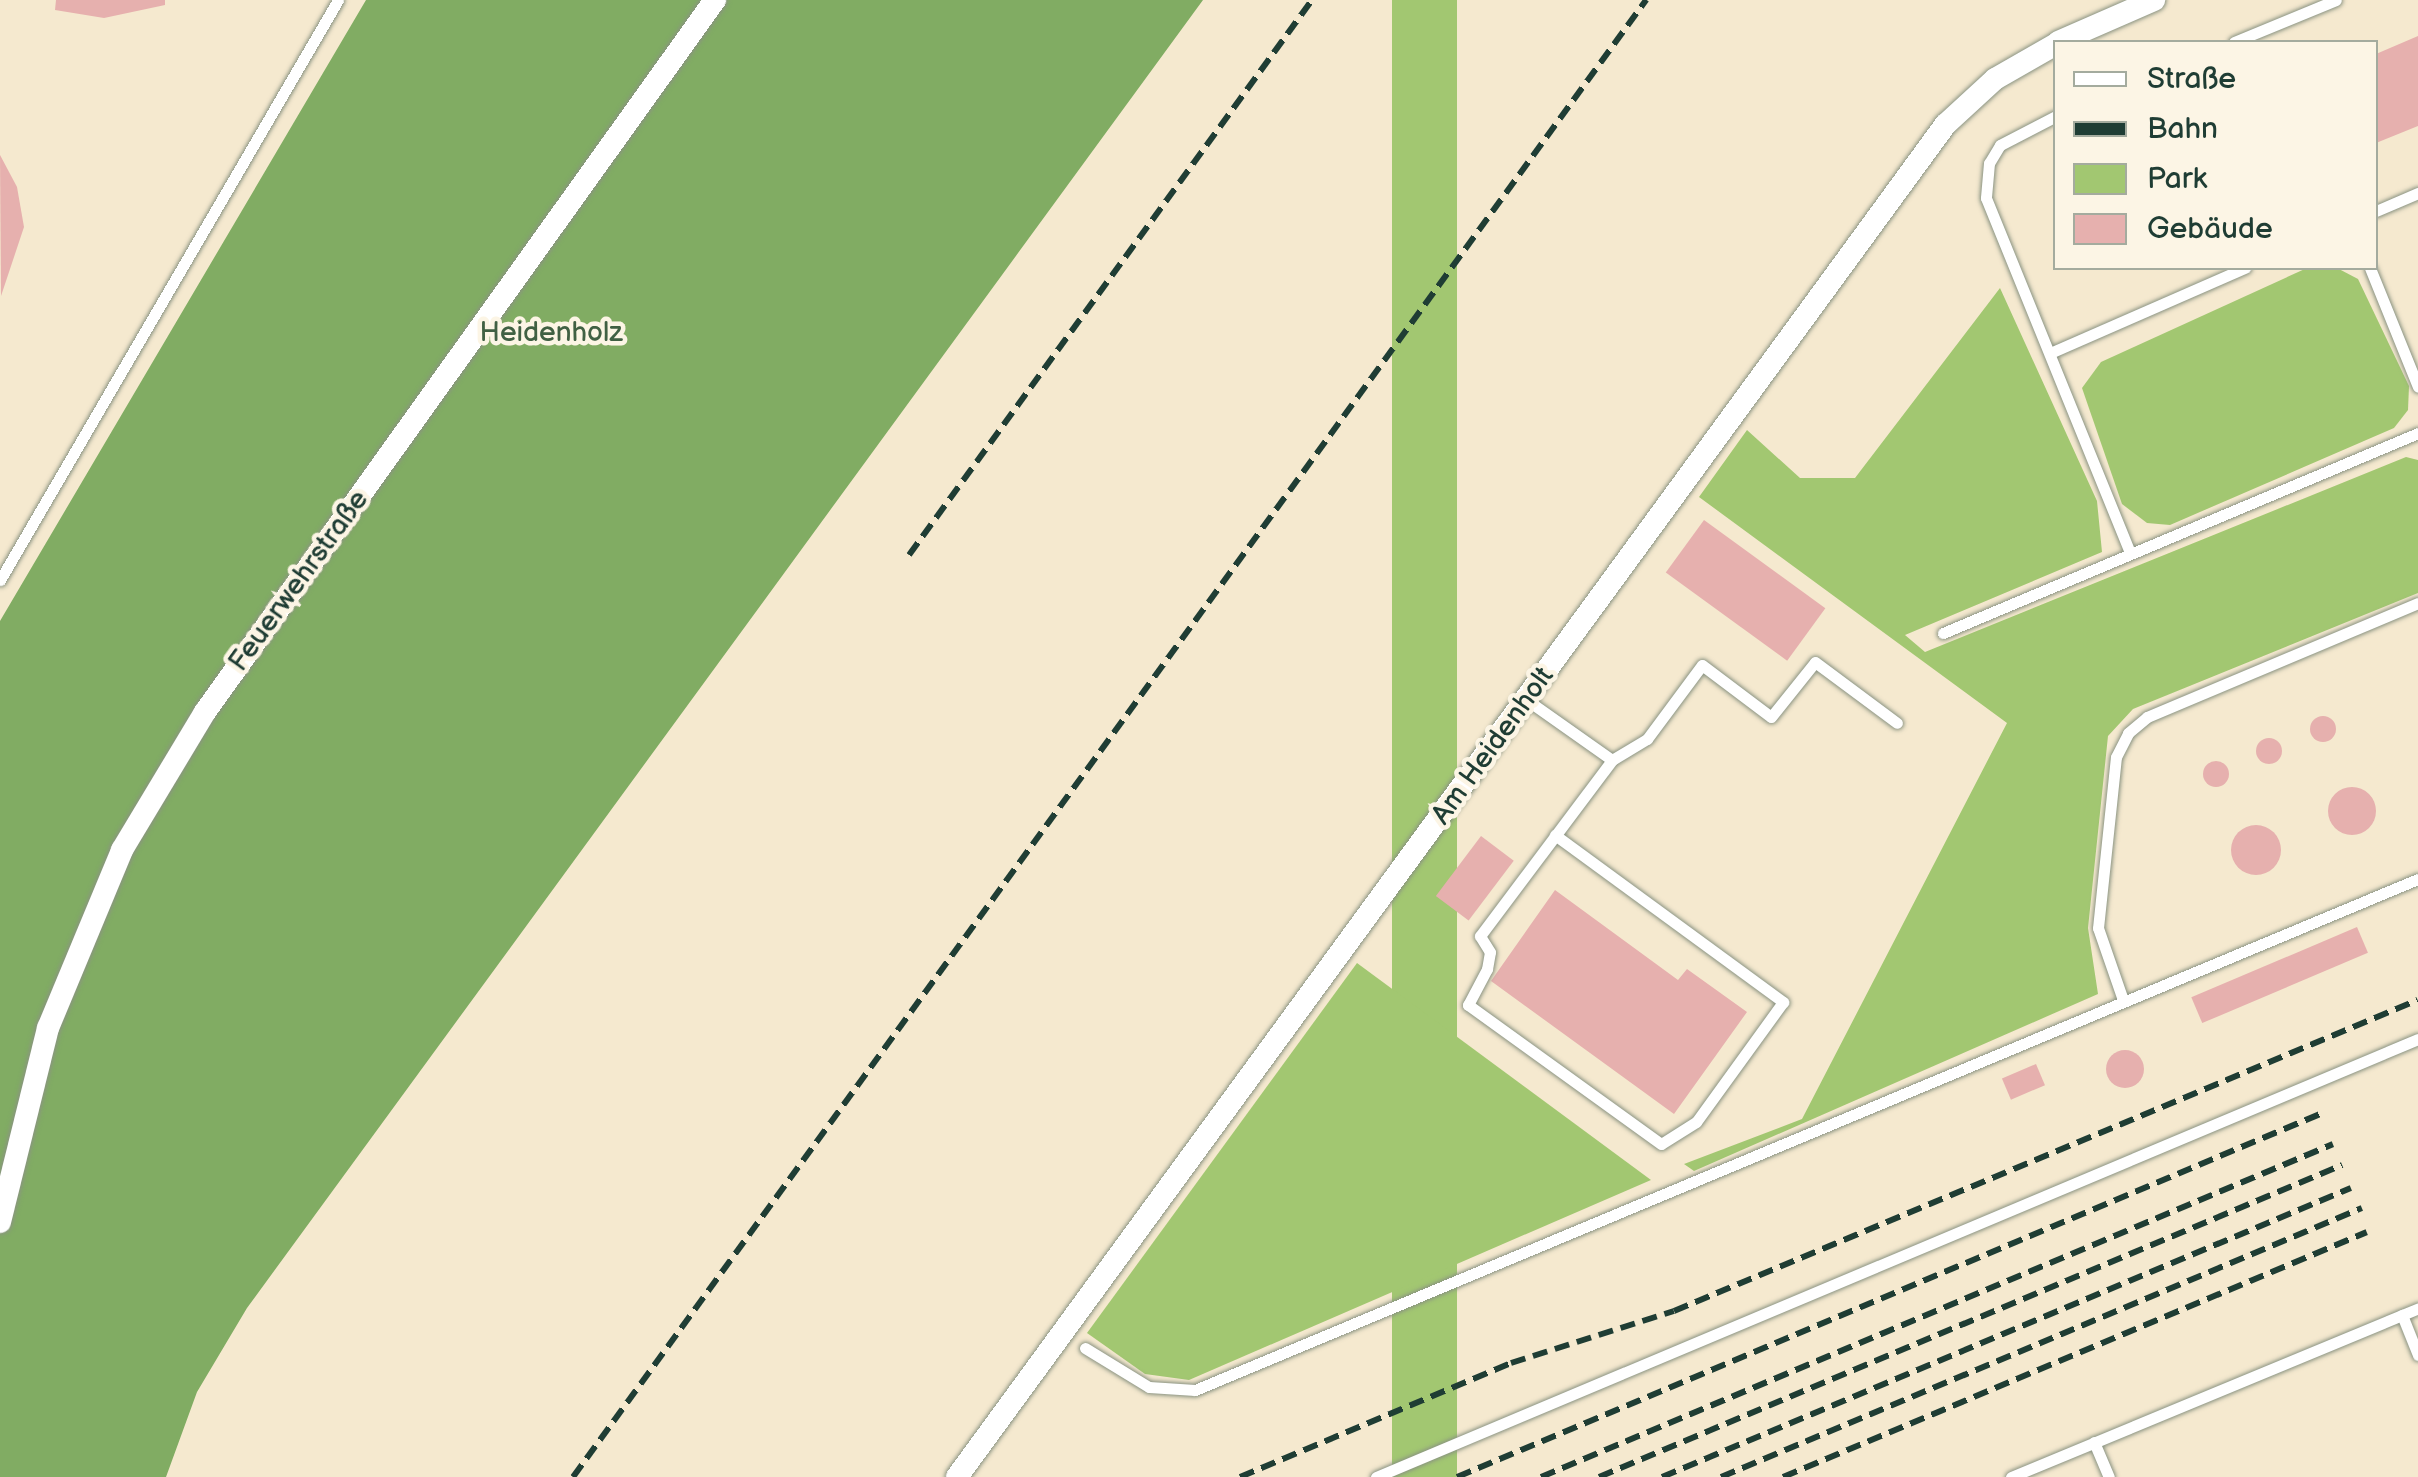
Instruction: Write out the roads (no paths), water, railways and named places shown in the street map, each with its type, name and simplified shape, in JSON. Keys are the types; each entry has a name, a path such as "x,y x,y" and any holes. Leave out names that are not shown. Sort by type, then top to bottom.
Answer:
{"street":[{"name":"Feuerwehrstraße","path":"0,1222 48,1028 122,850 205,712 715,0"},
{"name":"Am Heidenholt","path":"2064,40 2154,0"},
{"name":"Am Heidenholt","path":"957,1477 1945,124 1995,79 2053,45"}],"lane":[{"path":"0,580 338,0"},
{"path":"2239,40 2336,0"},
{"path":"2053,118 2000,145 1985,179 1986,198 2129,551"},
{"path":"2378,210 2418,193"},
{"path":"2050,352 2240,270"},
{"path":"2371,270 2418,388"},
{"path":"1942,634 2129,551 2418,433"},
{"path":"2123,1000 2098,928 2116,758 2128,733 2147,716 2418,603"},
{"path":"1555,835 1782,1002 1696,1122 1661,1144 1468,1004 1487,969 1490,952 1480,936 1555,835 1612,760 1646,739 1702,665 1771,717 1815,662 1896,723"},
{"path":"1527,700 1612,760"},
{"path":"1085,1348 1149,1387 1195,1390 2418,879"},
{"path":"1376,1477 2418,1039"},
{"path":"2011,1477 2418,1308"},
{"path":"2402,1315 2418,1355"},
{"path":"2094,1442 2109,1477"}],"railway":[{"path":"909,555 1312,0"},
{"path":"573,1477 1646,0"},
{"path":"1240,1477 1511,1363 1674,1311 2418,1000"},
{"path":"1457,1477 2320,1114"},
{"path":"1541,1477 2333,1144"},
{"path":"1599,1477 2342,1165"},
{"path":"1662,1477 2351,1188"},
{"path":"1721,1477 2362,1208"},
{"path":"1783,1477 2367,1232"}],"park label":[{"name":"Heidenholz","path":"551,333"}]}
